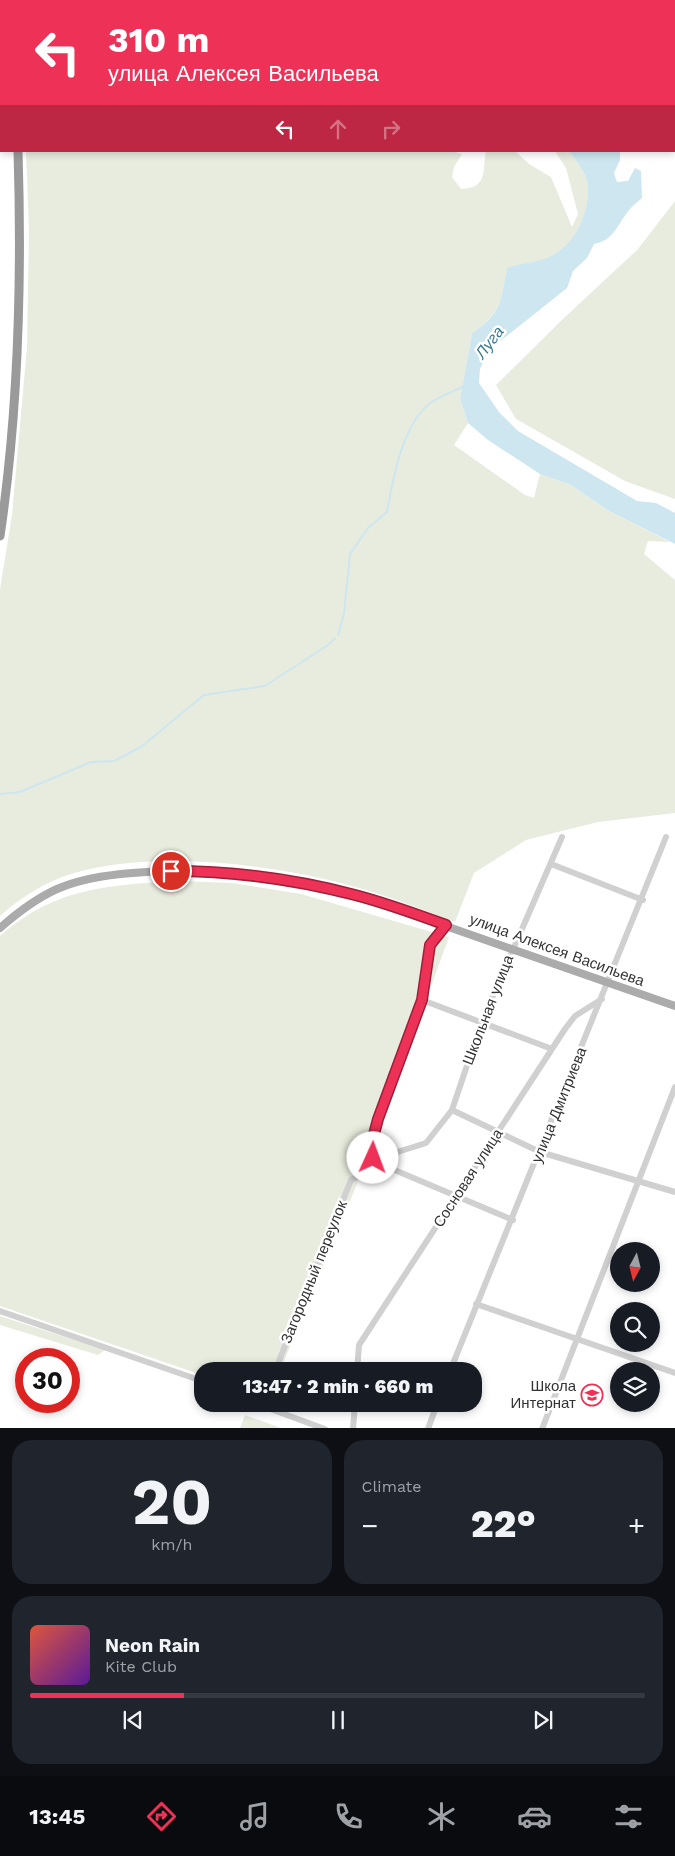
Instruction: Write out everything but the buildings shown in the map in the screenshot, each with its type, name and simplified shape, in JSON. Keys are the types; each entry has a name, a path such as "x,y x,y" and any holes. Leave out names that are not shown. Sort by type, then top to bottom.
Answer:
{"highway":[{"path":"0,536 18,367 21,258 18,152"}],"main road":[{"name":"улица Алексея Васильева","path":"0,928 42,897 72,883 99,876 171,871 242,874 310,884 357,895 675,1006"}],"street":[{"name":"Школьная улица","path":"388,1154 426,1143 452,1110 482,1021 511,950 562,837"},
{"name":"улица Дмитриева","path":"453,1362 643,900 666,837"},
{"path":"551,864 643,900"},
{"path":"446,925 430,945 422,1000 378,1119 373,1138 373,1158 381,1164 455,1197 513,1220"},
{"name":"Сосновая улица","path":"358,1362 359,1345 552,1049 575,1016 602,999"},
{"path":"422,1000 482,1021 552,1049"},
{"path":"542,1428 675,1087"},
{"path":"452,1110 540,1152 640,1180 675,1192"},
{"path":"374,1151 381,1148 388,1154 386,1162 381,1164"},
{"name":"Загородный переулок","path":"279,1362 351,1180 381,1164"},
{"path":"476,1304 675,1373"},
{"path":"0,1311 194,1378"},
{"path":"282,1412 325,1428"},
{"path":"353,1428 354,1412"},
{"path":"428,1428 434,1412"}],"shaded area":[{"path":"26,152 455,152 462,154 454,167 452,177 461,189 470,188 480,182 484,171 486,152 516,152 529,164 551,177 572,227 578,214 566,168 556,152 570,152 586,178 588,198 584,217 569,243 555,255 544,260 507,268 498,305 489,319 472,333 460,399 468,423 454,445 525,495 534,498 540,474 571,485 609,511 670,542 648,541 644,554 675,580 675,813 598,822 526,840 474,873 455,922 383,895 326,879 253,866 177,861 139,862 104,866 71,874 33,891 0,916 0,589 12,515 27,347 29,231"},
{"path":"675,201 675,499 625,481 516,419 496,385 638,249"},
{"path":"180,881 233,883 301,894 449,937 375,1140 284,1362 194,1362 194,1372 0,1306 0,936 42,907 63,898 107,887"},
{"path":"0,1316 105,1350 98,1355 0,1325"},
{"path":"245,1415 281,1428 240,1428"}],"water":[{"name":"Луга","path":"570,152 620,152 620,160 614,173 617,182 628,181 635,168 641,171 642,198 630,209 607,239 594,244 587,258 573,271 567,288 489,350 480,369 479,383 499,412 518,431 637,501 656,503 675,513 675,544 609,511 571,485 540,474 488,440 468,423 460,399 472,333 490,319 495,312 501,298 507,268 550,257 569,242 580,226 586,207 588,188 584,173"}],"waterway":[{"path":"338,635 344,614 350,554 368,528 387,512 392,484 405,439 420,414 429,404 464,386"},
{"path":"0,794 20,792 91,762 114,761 141,747 204,695 265,686 328,645 335,638"}],"place":[{"name":"Школа Интернат","path":"592,1395"}],"route":[{"path":"171,871 208,871 242,874 310,884 357,895 446,925 432,940 430,945 422,1000 378,1119 373,1138 373,1158"}]}
